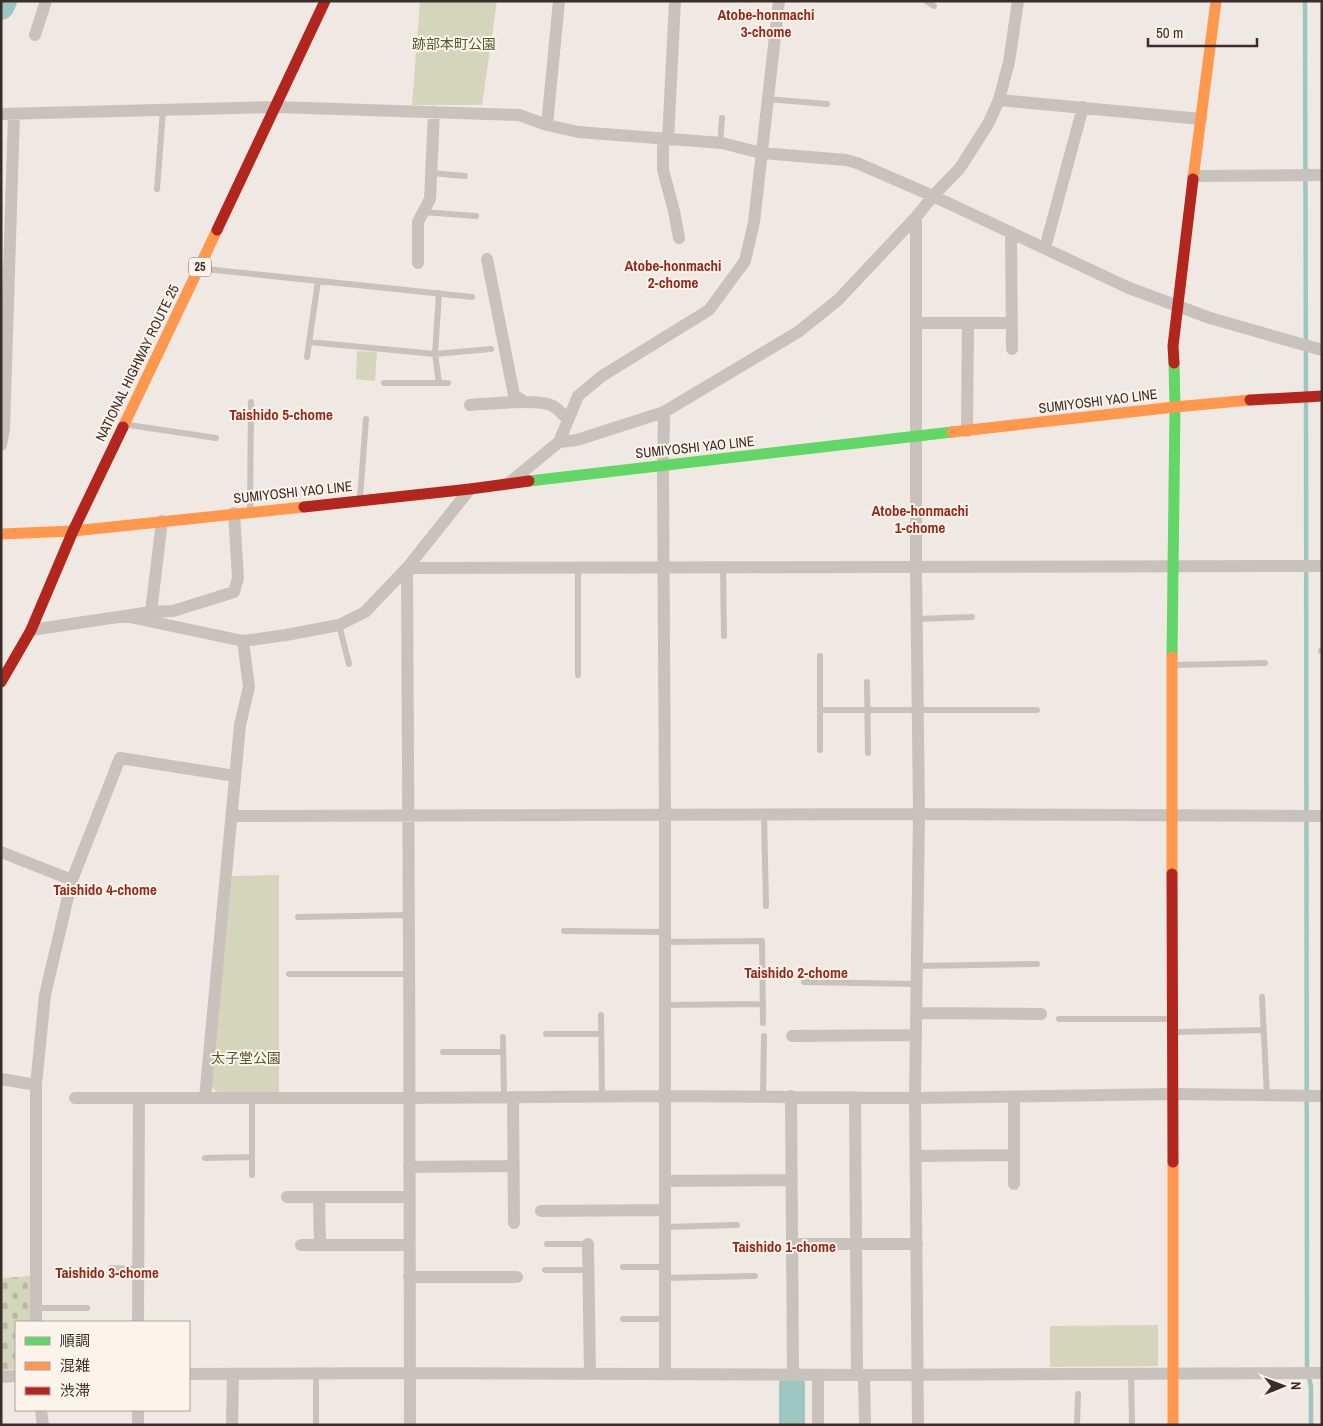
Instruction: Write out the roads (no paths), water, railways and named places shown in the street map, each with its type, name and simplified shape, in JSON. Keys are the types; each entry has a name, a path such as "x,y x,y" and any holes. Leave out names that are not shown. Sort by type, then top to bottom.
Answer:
{"main road":[{"name":"NATIONAL HIGHWAY ROUTE 25","path":"1,682 31,630 73,530 325,1"},
{"path":"1173,1425 1172,567 1175,407 1173,346 1216,1"},
{"name":"SUMIYOSHI YAO LINE","path":"1,534 73,530 470,489 1175,407 1319,396"}],"street":[{"path":"35,35 46,1"},
{"path":"547,126 559,1"},
{"path":"676,1 663,170 679,238"},
{"path":"509,483 559,442 578,396 602,376 709,310 745,261 754,222 779,1"},
{"path":"559,442 576,440 664,412 798,332 838,300 960,168 988,124 999,100 1009,62 1018,1"},
{"path":"999,100 1201,119"},
{"path":"1,445 4,429 8,114 276,107 519,115 547,126 578,132 720,143 761,153 846,160 933,196 1128,288 1210,318 1318,349"},
{"path":"1045,248 1083,107"},
{"path":"418,263 418,222 430,199 434,112"},
{"path":"1193,176 1318,175"},
{"path":"916,217 915,437 919,814 915,1098 918,1425"},
{"path":"1011,232 1012,349"},
{"path":"487,259 514,395 525,402"},
{"path":"916,323 1012,323"},
{"path":"968,323 968,431"},
{"path":"470,405 525,402 547,404 554,406 568,419"},
{"path":"664,412 665,1375"},
{"path":"124,616 243,641 286,636 339,625 365,612 407,568 470,489"},
{"path":"31,630 151,612 173,611 234,592 238,578 234,513"},
{"path":"151,612 162,521"},
{"path":"407,568 1319,566"},
{"path":"407,568 410,1425"},
{"path":"205,1098 240,725 249,687 243,641"},
{"path":"36,1321 36,1085 45,995 72,880 120,758 235,776"},
{"path":"232,816 919,814 1320,816"},
{"path":"1,852 72,880"},
{"path":"916,1013 1041,1014"},
{"path":"792,1036 916,1035"},
{"path":"1,1079 36,1085"},
{"path":"75,1098 791,1096 915,1098 1173,1094 1319,1096"},
{"path":"791,1096 793,1376"},
{"path":"509,1097 514,1223"},
{"path":"855,1097 856,1244 861,1375 865,1425"},
{"path":"1014,1097 1014,1184"},
{"path":"138,1321 139,1098"},
{"path":"916,1156 1014,1155"},
{"path":"409,1166 513,1166"},
{"path":"665,1181 792,1180"},
{"path":"287,1197 409,1197"},
{"path":"320,1197 320,1245"},
{"path":"541,1210 665,1210"},
{"path":"588,1244 590,1374"},
{"path":"792,1244 917,1244"},
{"path":"301,1246 409,1245"},
{"path":"409,1277 517,1277"},
{"path":"190,1374 410,1373 818,1376 1319,1372"},
{"path":"232,1425 233,1374"},
{"path":"1,1377 15,1376"},
{"path":"818,1376 818,1425"},
{"path":"41,1411 43,1425"},
{"path":"138,1411 138,1425"}],"lane":[{"path":"926,1 934,6"},
{"path":"768,99 827,104"},
{"path":"157,189 162,110"},
{"path":"720,143 722,118"},
{"path":"431,173 465,176"},
{"path":"423,212 476,216"},
{"path":"199,268 472,296"},
{"path":"307,357 318,281"},
{"path":"439,293 435,354 439,382"},
{"path":"309,342 435,354 491,349"},
{"path":"384,383 448,383"},
{"path":"250,511 251,402"},
{"path":"360,500 366,419"},
{"path":"124,424 216,438"},
{"path":"723,567 724,636"},
{"path":"578,568 578,675"},
{"path":"916,619 972,617"},
{"path":"339,625 349,664"},
{"path":"820,656 820,750"},
{"path":"1172,665 1264,663"},
{"path":"868,682 868,753"},
{"path":"820,710 1037,710"},
{"path":"764,815 766,906"},
{"path":"298,917 409,916"},
{"path":"564,931 762,942 763,1023"},
{"path":"917,966 1037,964"},
{"path":"289,974 409,974"},
{"path":"804,982 916,984"},
{"path":"1262,997 1266,1096"},
{"path":"665,1005 762,1004"},
{"path":"601,1015 602,1097"},
{"path":"1059,1018 1173,1019"},
{"path":"1173,1032 1264,1030"},
{"path":"546,1034 601,1034"},
{"path":"763,1096 764,1036"},
{"path":"503,1037 509,1097"},
{"path":"443,1052 503,1052"},
{"path":"252,1098 252,1175"},
{"path":"204,1158 252,1158"},
{"path":"665,1227 737,1225"},
{"path":"547,1244 588,1244"},
{"path":"623,1267 665,1272 755,1276"},
{"path":"110,1268 138,1269"},
{"path":"545,1270 589,1270"},
{"path":"36,1308 87,1308"},
{"path":"623,1319 665,1319"},
{"path":"316,1373 316,1425"},
{"path":"1131,1374 1132,1425"},
{"path":"1077,1425 1078,1394"}],"waterway":[{"path":"1,7 4,1"},
{"path":"1305,1 1306,394"},
{"path":"1306,401 1307,1366 1311,1387 1311,1425"},
{"path":"792,1385 792,1425"}],"district":[{"name":"Atobe-honmachi 3-chome","path":"766,24"},
{"name":"Atobe-honmachi 2-chome","path":"673,274"},
{"name":"Taishido 5-chome","path":"281,415"},
{"name":"Atobe-honmachi 1-chome","path":"920,520"},
{"name":"Taishido 4-chome","path":"105,890"},
{"name":"Taishido 2-chome","path":"796,973"},
{"name":"Taishido 1-chome","path":"784,1247"},
{"name":"Taishido 3-chome","path":"107,1273"}],"park label":[{"name":"跡部本町公園","path":"454,44"},
{"name":"太子堂公園","path":"246,1058"}]}
